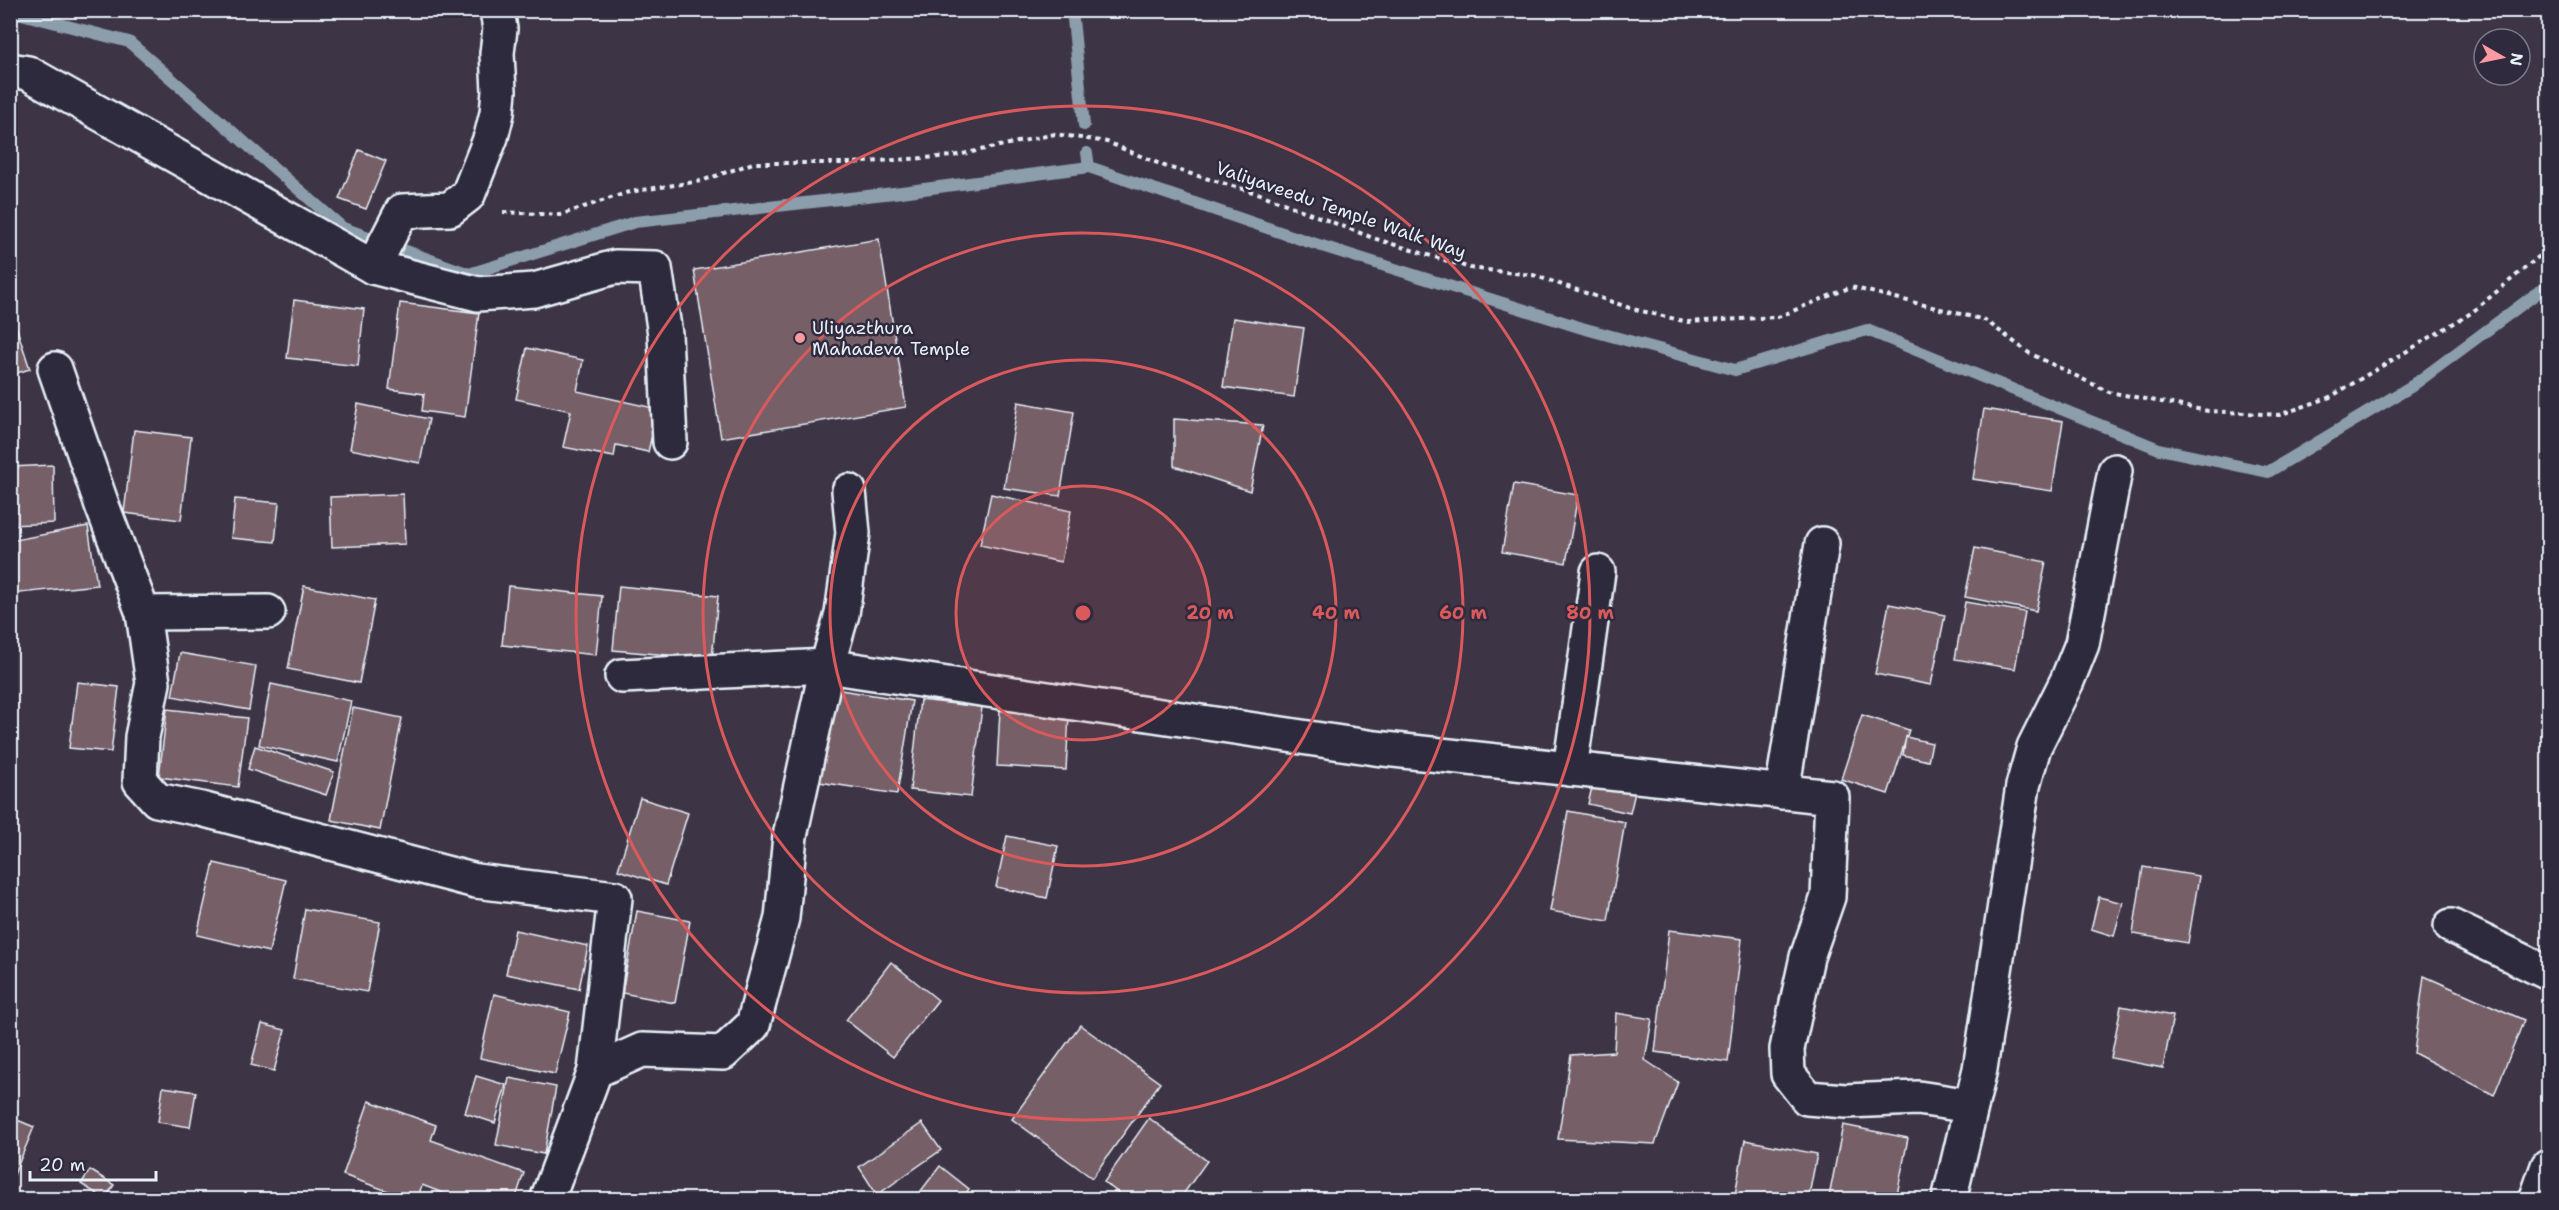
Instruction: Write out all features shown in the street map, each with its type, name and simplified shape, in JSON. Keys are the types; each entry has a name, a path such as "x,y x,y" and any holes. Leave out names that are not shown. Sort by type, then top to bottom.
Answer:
{"street":[{"path":"377,260 402,211 450,209 468,195 491,137 497,113 499,91 497,54 500,29 497,10"},
{"path":"10,70 28,73 377,260 478,294 534,290 615,267 655,268 665,334 670,442"},
{"path":"55,369 103,508 144,612 153,683 142,736 140,781 157,800 201,809 476,881 615,898 595,1071 547,1200"},
{"path":"1949,1200 1980,1069 2023,786 2034,747 2067,681 2082,644 2115,471"},
{"path":"595,1071 642,1050 723,1053 753,1025 782,918 790,836 827,666 842,614 853,533 849,491"},
{"path":"1782,792 1822,544"},
{"path":"1570,769 1598,572"},
{"path":"144,612 268,612"},
{"path":"622,675 827,666 1375,747 1832,797 1828,897 1807,957 1787,1048 1788,1074 1807,1098 1846,1101 1918,1098 1971,1106"},
{"path":"2451,926 2548,973"},
{"path":"2536,1200 2548,1166"}],"path":[{"name":"Valiyaveedu Temple Walk Way","path":"450,209 471,212 512,211 560,215 628,192 701,180 753,163 851,163 953,156 1055,134 1107,142 1167,167 1260,194 1373,238 1470,268 1533,275 1633,309 1688,322 1778,317 1851,287 1985,320 2029,353 2109,392 2208,411 2278,416 2330,397 2471,313 2548,249"}],"building":[{"path":"359,150 386,161 366,209 339,199"},
{"name":"Uliyazthura Mahadeva Temple","path":"879,239 906,407 721,438 694,270"},
{"path":"294,300 364,309 358,366 287,358"},
{"path":"400,303 479,313 465,417 422,411 424,394 389,389"},
{"path":"10,308 30,369 10,375"},
{"path":"1233,318 1304,328 1294,397 1223,387"},
{"path":"527,348 583,360 577,391 658,409 648,452 616,445 614,457 563,447 571,411 516,399"},
{"path":"1018,402 1074,412 1060,496 1004,488"},
{"path":"358,404 429,419 420,463 350,449"},
{"path":"1984,409 2063,421 2052,491 1973,479"},
{"path":"1174,419 1263,425 1250,491 1174,466"},
{"path":"134,430 191,437 181,520 124,513"},
{"path":"53,465 54,523 10,525 10,467"},
{"path":"1514,484 1578,495 1566,563 1502,552"},
{"path":"403,494 405,544 332,547 330,497"},
{"path":"991,494 1071,511 1061,562 980,545"},
{"path":"235,499 279,503 275,542 231,538"},
{"path":"88,526 97,585 10,594 10,541"},
{"path":"1975,548 2046,562 2036,611 1965,597"},
{"path":"304,586 375,600 359,683 288,669"},
{"path":"508,586 602,596 596,655 502,645"},
{"path":"619,586 718,596 712,659 613,650"},
{"path":"1965,602 2025,612 2015,669 1955,659"},
{"path":"1889,604 1945,615 1931,685 1875,674"},
{"path":"180,653 256,666 249,710 172,696"},
{"path":"77,682 119,687 111,752 69,748"},
{"path":"271,684 351,701 338,762 259,745"},
{"path":"827,688 912,701 897,794 813,781"},
{"path":"920,700 982,707 971,797 910,790"},
{"path":"353,708 402,718 380,830 331,820"},
{"path":"167,709 247,718 238,787 159,777"},
{"path":"1000,710 1069,715 1066,770 997,766"},
{"path":"1862,715 1909,730 1888,794 1841,779"},
{"path":"1906,737 1932,743 1928,761 1903,755"},
{"path":"255,746 334,772 326,795 248,769"},
{"path":"1595,775 1637,784 1630,813 1588,804"},
{"path":"640,798 688,813 666,885 618,870"},
{"path":"1568,811 1625,822 1608,921 1550,911"},
{"path":"1007,836 1058,846 1047,898 996,887"},
{"path":"214,863 286,880 269,952 197,935"},
{"path":"2143,867 2199,876 2188,943 2133,934"},
{"path":"2099,897 2123,903 2114,936 2091,929"},
{"path":"305,909 380,922 367,992 293,979"},
{"path":"637,911 690,921 675,1003 622,993"},
{"path":"515,930 588,946 579,989 506,974"},
{"path":"1669,930 1742,939 1728,1062 1655,1052"},
{"path":"891,962 938,1000 893,1057 846,1020"},
{"path":"2424,976 2524,1020 2494,1095 2414,1053"},
{"path":"494,994 570,1012 555,1074 480,1058"},
{"path":"2121,1006 2173,1016 2163,1068 2111,1058"},
{"path":"1616,1013 1652,1019 1645,1060 1678,1082 1655,1144 1558,1139 1571,1055 1614,1052"},
{"path":"262,1024 285,1030 274,1071 251,1065"},
{"path":"1080,1025 1160,1083 1092,1178 1012,1119"},
{"path":"476,1076 506,1085 495,1123 465,1113"},
{"path":"509,1078 556,1087 544,1154 496,1145"},
{"path":"163,1087 196,1092 190,1127 158,1122"},
{"path":"369,1101 436,1125 431,1140 524,1173 515,1200 461,1200 422,1185 417,1200 413,1200 343,1175"},
{"path":"10,1117 34,1127 13,1177 10,1176"},
{"path":"1149,1118 1207,1161 1179,1200 1128,1200 1104,1182"},
{"path":"922,1123 941,1150 877,1195 859,1167"},
{"path":"1843,1125 1908,1138 1896,1200 1841,1200 1829,1197"},
{"path":"1745,1140 1817,1154 1808,1200 1734,1200"},
{"path":"940,1166 969,1189 961,1200 914,1200"},
{"path":"90,1170 114,1185 105,1199 81,1184"}],"waterway":[{"path":"1072,10 1084,125"},
{"path":"10,11 129,42 343,228 469,274 635,222 894,193 1089,167 1306,241 1582,328 1735,370 1867,330 2159,449 2268,472 2412,386 2548,285"},
{"path":"1087,153 1089,167"}],"place":[{"name":"Uliyazthura Mahadeva Temple","path":"800,338"}]}
